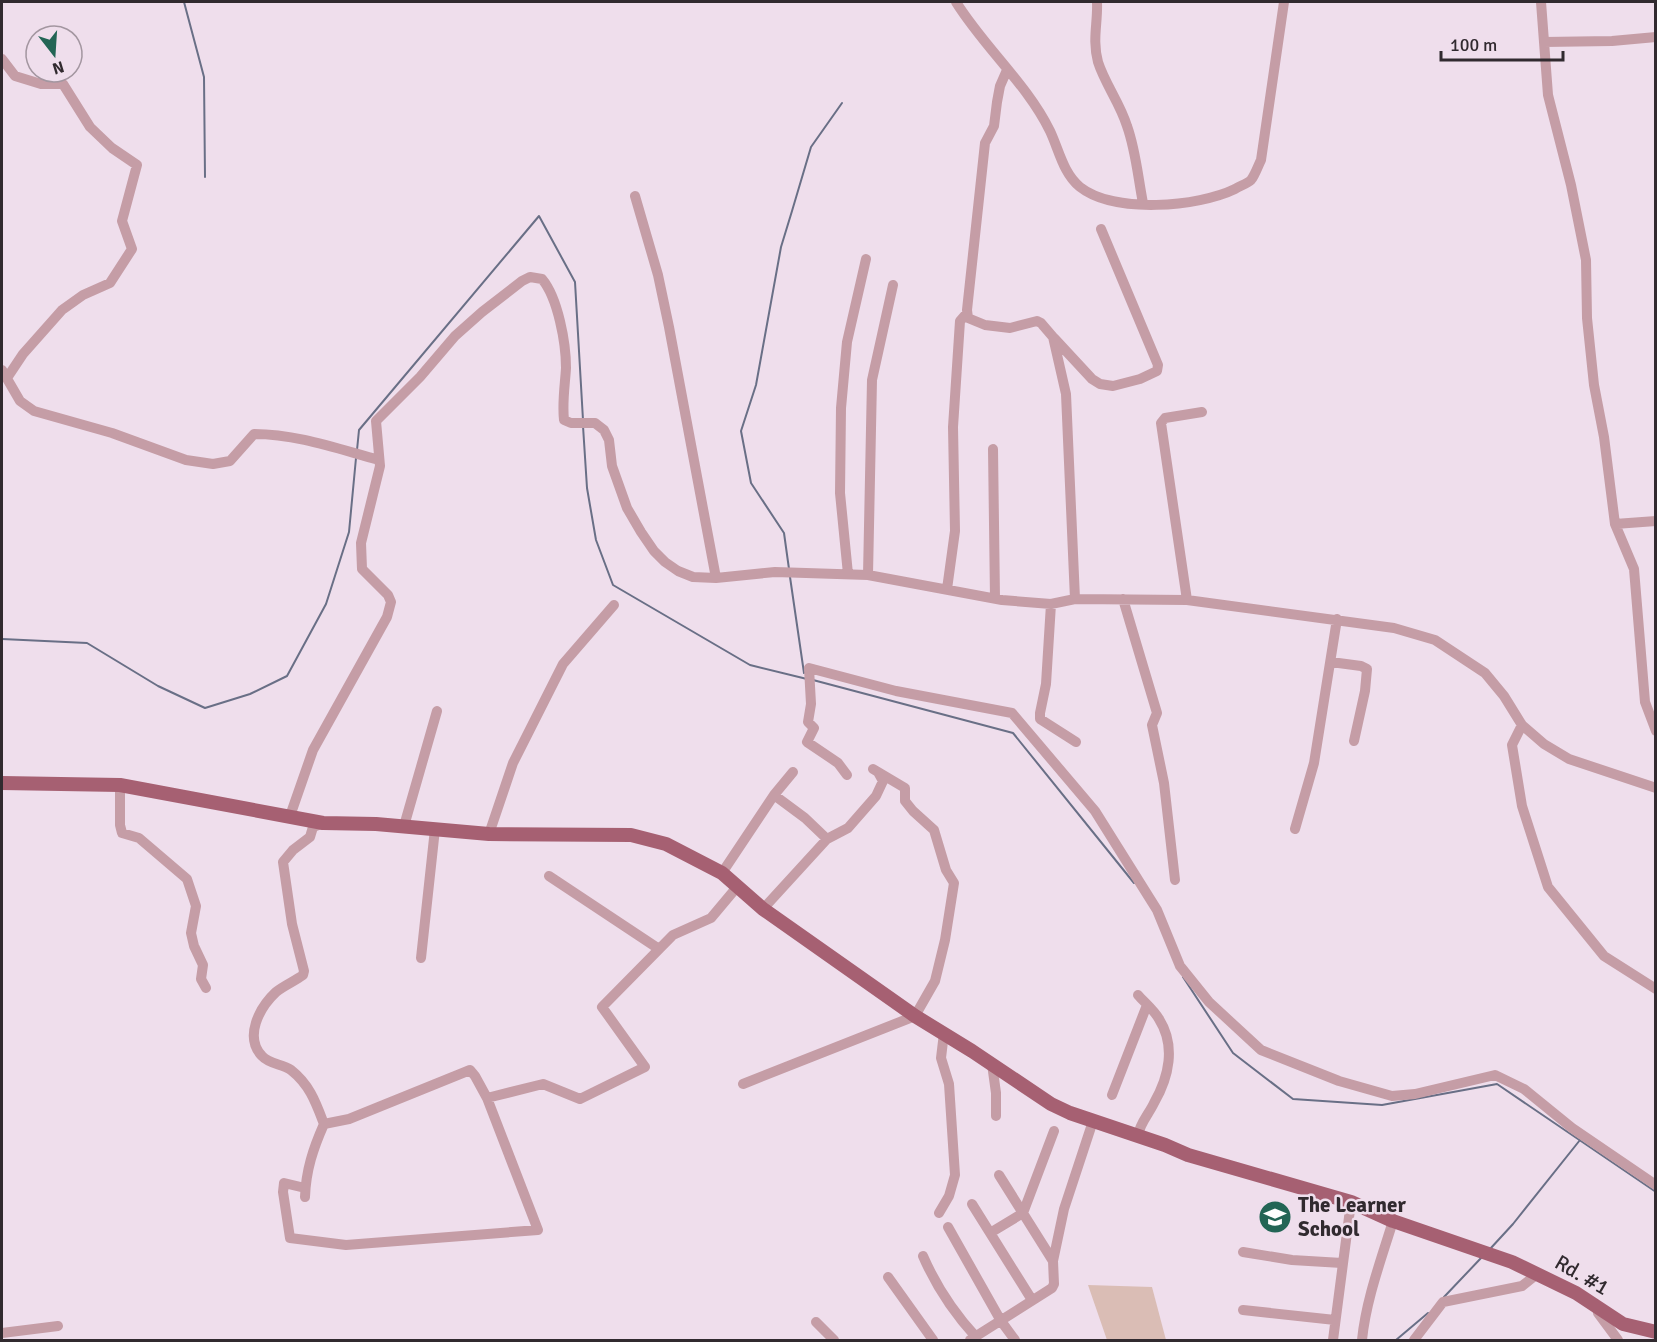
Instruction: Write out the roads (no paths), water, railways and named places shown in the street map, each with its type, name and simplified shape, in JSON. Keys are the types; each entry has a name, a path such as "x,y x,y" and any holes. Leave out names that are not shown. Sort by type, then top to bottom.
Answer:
{"main road":[{"name":"Rd. #1","path":"2,783 120,785 323,823 404,826 489,834 631,835 666,844 722,873 763,909 915,1016 1051,1104 1188,1155 1351,1202 1393,1221 1484,1251 1576,1293 1623,1324 1656,1332"}],"street":[{"path":"956,2 1035,103 1066,170 1079,186 1102,200 1143,204 1194,202 1226,193 1250,181 1260,160 1284,2"},
{"path":"1097,2 1098,15 1094,36 1099,62 1127,124 1143,204"},
{"path":"1541,2 1548,95 1571,185 1586,260 1587,318 1594,385 1604,437 1615,524 1634,569 1645,702 1656,731"},
{"path":"1544,42 1612,41 1656,37"},
{"path":"2,59 15,76 40,84 63,84 90,128 112,148 137,165 122,221 132,249 110,283 83,295 62,310 4,374 20,401 34,411 112,433 186,460 213,464 230,461 254,434 273,434 317,443 379,460"},
{"path":"1007,70 996,102 994,126 985,143 967,293 968,318 985,325 1010,328 1037,321 1092,379 1100,384 1113,386 1140,379 1156,371 1158,365 1101,229"},
{"path":"635,196 658,275 669,327 716,579"},
{"path":"848,574 840,493 841,408 847,342 866,259"},
{"path":"290,816 312,750 387,617 392,602 362,568 361,543 380,466 376,421 420,377 455,336 522,280 530,277 542,279 551,292 565,346 564,420 571,423 595,423 604,430 609,440 612,466 627,508 654,551 678,571 693,576 716,579 775,572 868,575 995,598 1051,604 1075,598 1187,600 1394,628 1435,640 1485,673 1504,696 1522,725 1544,744 1569,759 1656,788"},
{"path":"868,575 872,380 893,285"},
{"path":"947,589 955,531 953,427 960,321 967,313"},
{"path":"1053,337 1066,394 1075,598"},
{"path":"1187,600 1161,423 1165,418 1202,412"},
{"path":"993,449 995,598"},
{"path":"1615,524 1656,521"},
{"path":"1123,599 1157,713 1152,725 1164,783 1175,880"},
{"path":"1051,604 1046,684 1040,719 1077,742"},
{"path":"489,834 513,763 563,664 615,605"},
{"path":"1295,829 1314,763 1337,619"},
{"path":"1331,662 1367,669 1365,691 1354,741"},
{"path":"847,775 838,763 807,742 814,728 808,722 811,704 809,668 896,691 1012,713 1095,811 1157,910 1180,966 1209,1002 1261,1050 1339,1081 1392,1096 1415,1094 1495,1075 1524,1089 1572,1128 1656,1185"},
{"path":"404,826 437,711"},
{"path":"1522,725 1512,745 1522,806 1548,886 1604,956 1656,989"},
{"path":"743,1084 915,1016 935,981 945,940 954,883 946,870 934,830 905,801 904,788 876,771 883,781 876,796 848,828 827,839 763,909"},
{"path":"722,873 774,795 793,772"},
{"path":"120,785 122,833 139,838 187,879 196,906 191,933 203,965 201,980 206,988"},
{"path":"774,795 805,818 827,839"},
{"path":"323,823 313,826 310,837 293,850 283,862 292,924 304,971 303,975 276,993 265,1004 254,1028 254,1046 264,1059 290,1070 312,1093 324,1124 312,1150 306,1173 305,1192 284,1183 283,1192 290,1238 346,1245 538,1230 486,1098 476,1076 470,1070 349,1119 324,1124"},
{"path":"421,958 435,829"},
{"path":"549,876 659,949"},
{"path":"486,1098 543,1084 580,1099 645,1067 602,1007 674,935 711,918 737,887"},
{"path":"1138,995 1158,1017 1164,1028 1170,1057 1156,1101 1141,1124 1138,1136"},
{"path":"1112,1095 1147,1005"},
{"path":"939,1213 949,1196 955,1175 949,1084 941,1058 944,1033"},
{"path":"992,1064 996,1116"},
{"path":"1053,1261 1064,1209 1093,1121"},
{"path":"990,1233 1023,1213 1054,1131"},
{"path":"923,1256 932,1277 973,1339 1052,1288 1055,1272 1053,1261 999,1175"},
{"path":"1333,1341 1351,1202"},
{"path":"972,1204 1032,1300"},
{"path":"1362,1341 1375,1281 1393,1221"},
{"path":"948,1227 1001,1321 1015,1341"},
{"path":"1243,1252 1292,1260 1342,1263"},
{"path":"1414,1341 1443,1302 1522,1286 1537,1274"},
{"path":"888,1277 933,1341"},
{"path":"1597,1307 1598,1313 1618,1341"},
{"path":"1243,1310 1335,1320"},
{"path":"816,1322 834,1341"},
{"path":"2,1333 58,1326"}],"waterway":[{"path":"184,2 204,77 205,177"},
{"path":"789,569 784,533 751,483 741,431 756,385 781,247 811,147 842,103"},
{"path":"357,450 359,430 539,216 575,282 583,420"},
{"path":"583,426 587,488 596,540 613,585 750,665 807,679"},
{"path":"2,639 87,643 158,686 205,708 250,694 287,676 326,604 349,532 356,458"},
{"path":"790,577 804,673"},
{"path":"813,680 1013,733 1134,883"},
{"path":"1183,977 1233,1053 1293,1099 1382,1105 1497,1084 1656,1192"},
{"path":"1490,1249 1513,1224 1580,1140"},
{"path":"1444,1297 1482,1257"},
{"path":"1396,1340 1428,1313"}],"place":[{"name":"The Learner School","path":"1275,1217"}]}
